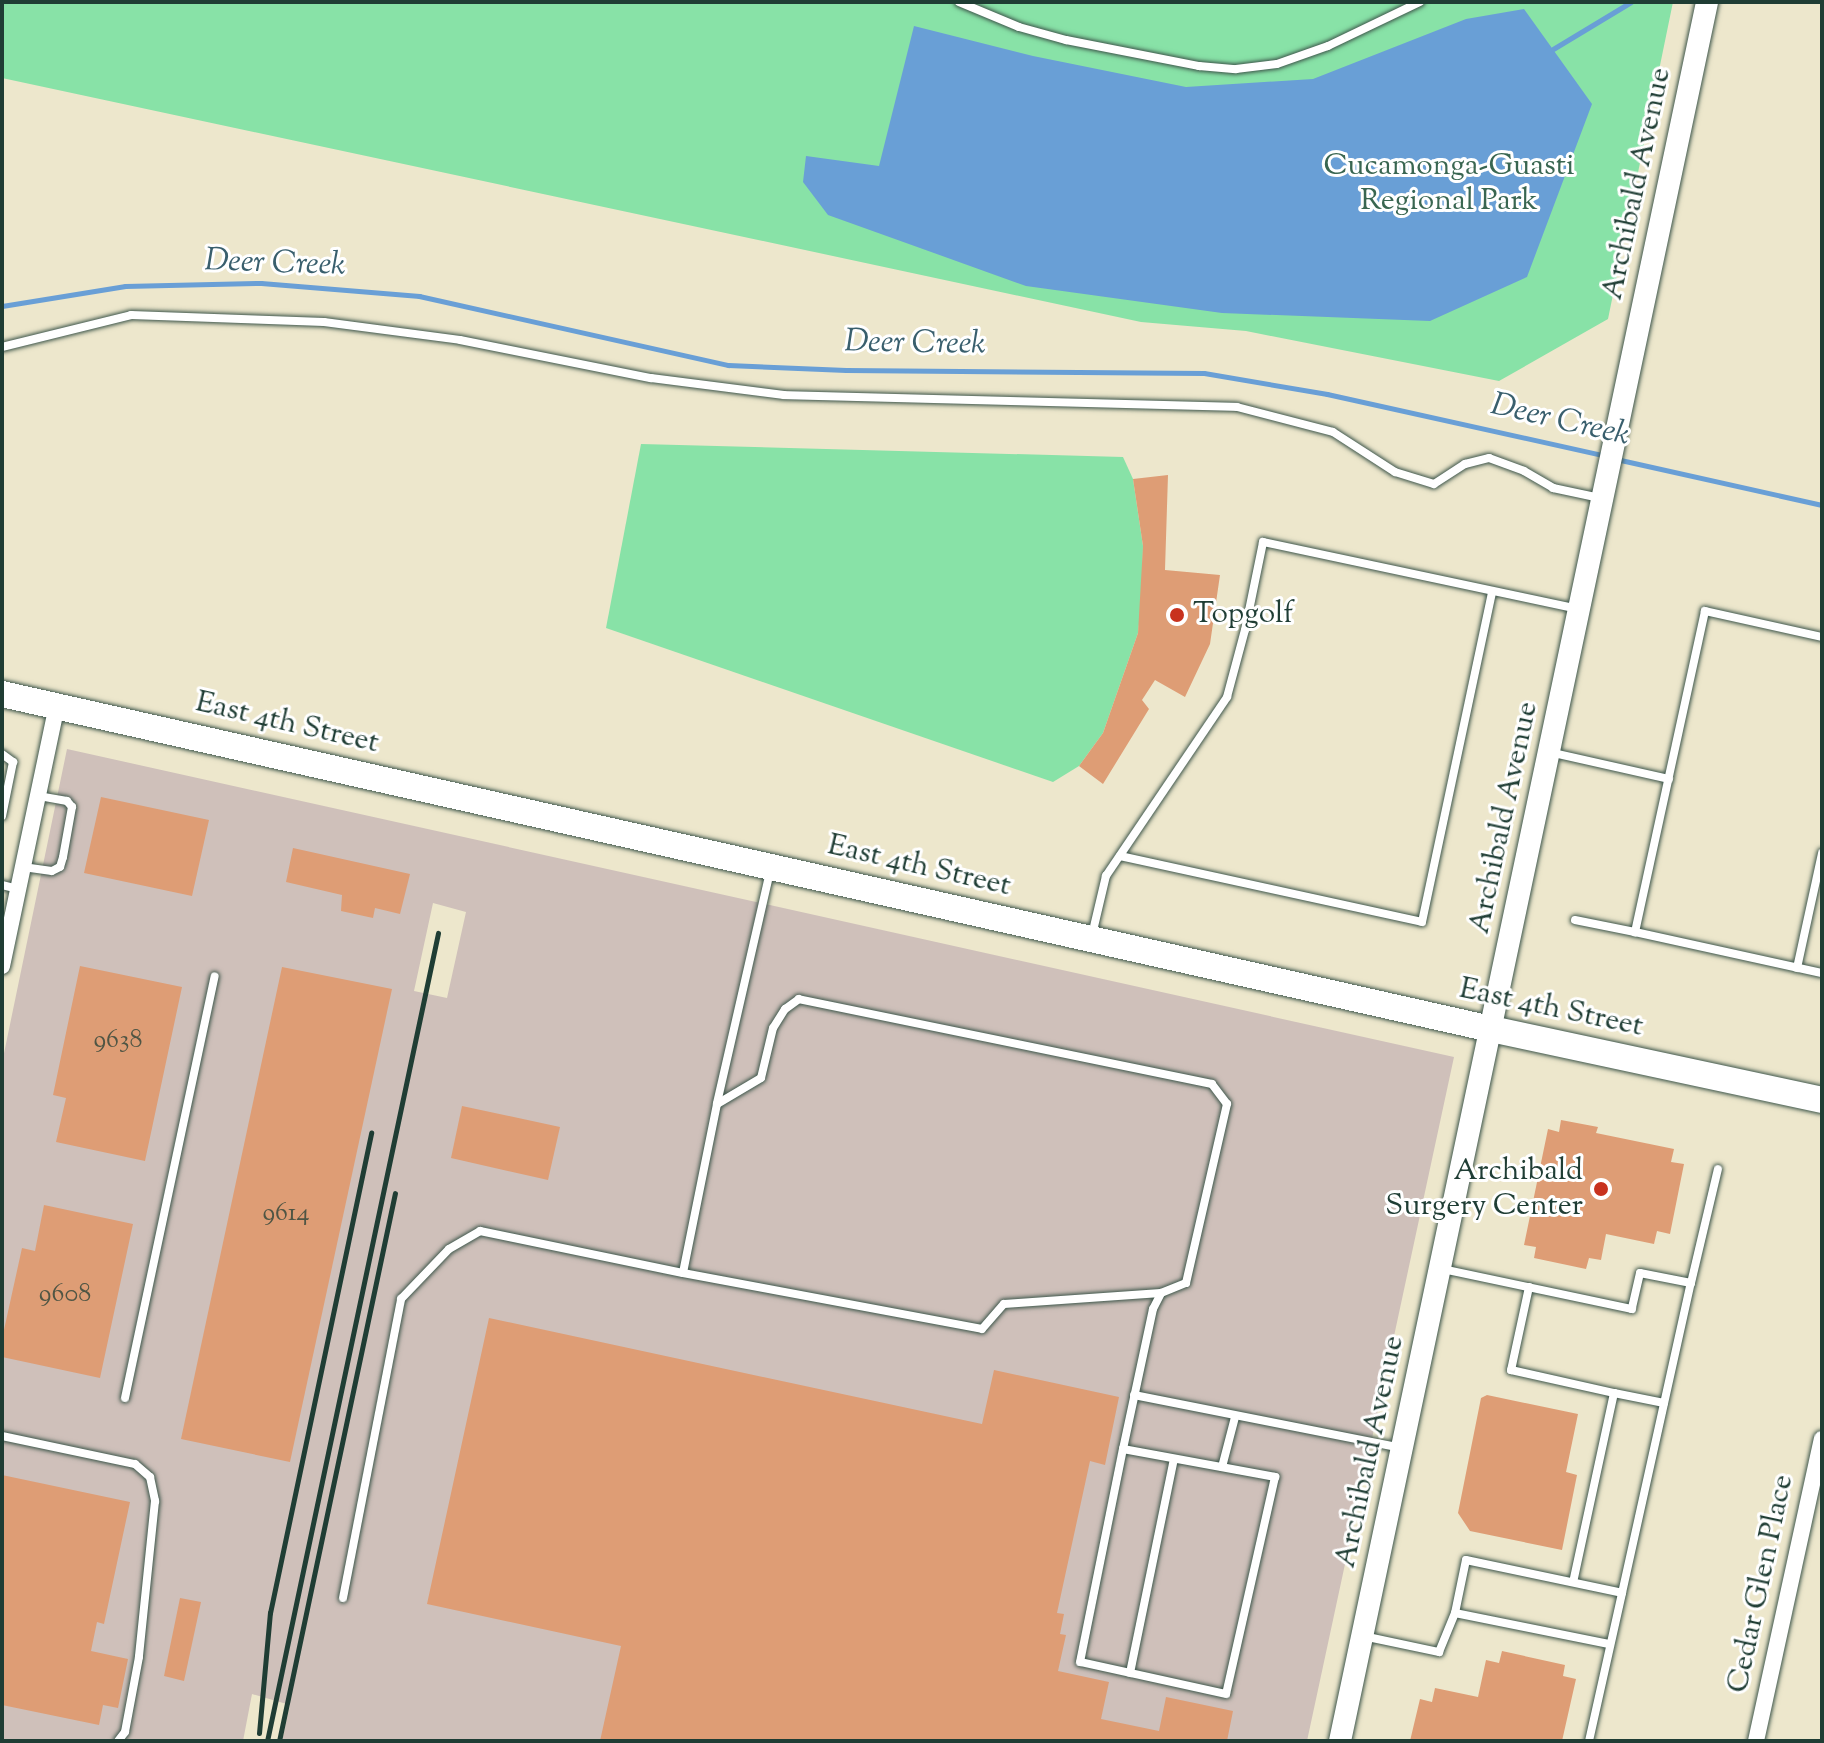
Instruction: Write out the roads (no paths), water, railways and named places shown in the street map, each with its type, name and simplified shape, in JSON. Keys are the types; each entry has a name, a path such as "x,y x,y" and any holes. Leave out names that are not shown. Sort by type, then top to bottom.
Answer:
{"main road":[{"name":"Archibald Avenue","path":"1340,1741 1707,2"},
{"name":"East 4th Street","path":"2,694 1491,1029 1822,1100"}],"street":[{"path":"2,966 10,887 23,867 57,706"},
{"name":"Cedar Glen Place","path":"1756,1741 1818,1473 1822,1439"}],"lane":[{"path":"959,2 1019,27 1066,40 1199,66 1236,69 1277,64 1328,46 1420,2"},
{"path":"2,347 131,315 324,322 460,340 651,378 784,395 1237,407 1333,432 1395,472 1434,484 1465,464 1489,458 1524,471 1553,488 1602,499"},
{"path":"1091,938 1106,876 1227,697 1263,542 1579,609"},
{"path":"1120,856 1422,922 1492,593"},
{"path":"1635,932 1705,611 1822,637"},
{"path":"1549,752 1669,779"},
{"path":"2,754 13,762 2,816"},
{"path":"23,867 44,872 60,867 73,813 67,801 38,795"},
{"path":"1797,968 1822,853"},
{"path":"683,1273 717,1104 771,866"},
{"path":"1575,920 1822,973"},
{"path":"125,1398 215,976"},
{"path":"343,1598 401,1299 449,1249 480,1231 982,1329 1004,1304 1161,1293 1186,1283 1227,1104 1212,1084 1195,1077 799,999 785,1009 773,1028 761,1078 717,1104"},
{"path":"1589,1741 1718,1169"},
{"path":"1441,1269 1632,1309 1640,1273 1691,1283"},
{"path":"1529,1287 1511,1370 1664,1403"},
{"path":"1123,1449 1275,1477 1226,1694 1080,1662 1123,1449 1134,1395 1153,1309 1161,1293"},
{"path":"1573,1582 1614,1393"},
{"path":"1134,1395 1403,1449"},
{"path":"1222,1467 1235,1417"},
{"path":"2,1436 135,1464 150,1477 155,1501 139,1657 125,1732 118,1741"},
{"path":"1130,1673 1174,1459"},
{"path":"1363,1636 1439,1652 1455,1613 1466,1560 1622,1593"},
{"path":"1455,1613 1609,1644"}],"water":[{"path":"1524,9 1592,104 1527,277 1430,321 1222,313 1026,286 828,215 803,182 806,156 879,166 914,26 1033,56 1186,87 1313,79 1466,19"}],"waterway":[{"path":"1553,49 1631,2"},
{"name":"Deer Creek","path":"2,306 125,286 261,283 419,296 728,365 846,370 1204,373 1327,394 1607,456"},
{"name":"Deer Creek","path":"1616,459 1822,505"}],"railway":[{"path":"267,1741 438,933"},
{"path":"259,1733 270,1613 371,1132"},
{"path":"279,1741 395,1193"}],"place":[{"name":"Topgolf","path":"1177,615"},
{"name":"Archibald Surgery Center","path":"1601,1189"}],"park label":[{"name":"Cucamonga-Guasti Regional Park","path":"1449,184"}]}
